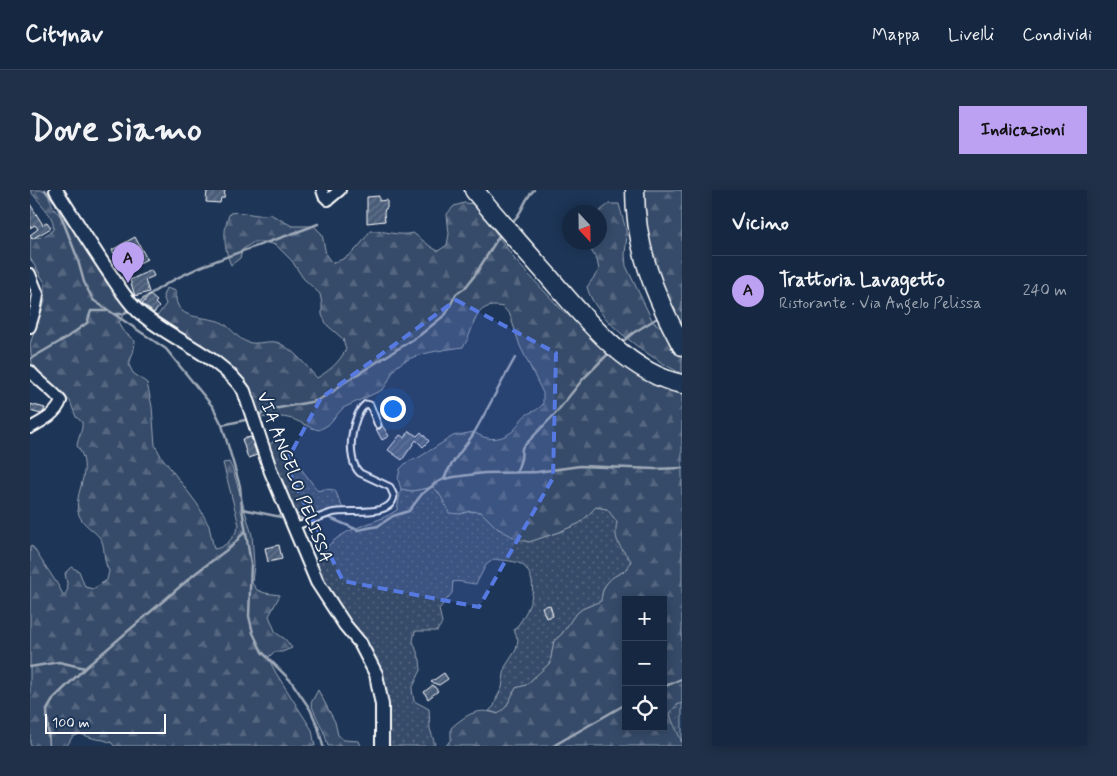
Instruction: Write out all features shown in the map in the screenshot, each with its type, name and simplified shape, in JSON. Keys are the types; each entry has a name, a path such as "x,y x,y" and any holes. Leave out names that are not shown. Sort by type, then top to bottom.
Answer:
{"highway":[{"path":"474,190 598,331 631,359 652,373 682,384"},
{"path":"635,190 635,208 640,243 652,284 682,346"}],"street":[{"name":"VIA ANGELO PELISSA","path":"56,190 119,288 136,309 156,326 194,348 214,363 238,383 244,391 271,472 320,587 345,625 360,643 376,674 382,705 382,746"},
{"path":"322,190 328,200 340,190"},
{"path":"30,274 38,294 30,327"},
{"path":"30,371 40,383 54,392 61,402 58,409 45,420 30,428"}],"lane":[{"path":"294,527 331,513 384,509 394,501 393,491 390,487 360,472 356,469 353,461 352,434 356,419 363,406 366,404 370,405 378,424"}],"highlighted area":[{"path":"456,300 556,353 553,478 479,607 343,581 285,464 321,398"}],"green space":[{"path":"30,190 44,190 55,210 68,221 127,308 119,323 122,330 135,341 129,365 133,373 147,383 152,407 155,445 161,456 198,505 209,526 214,549 230,541 239,525 223,463 229,462 252,535 254,565 252,583 257,590 280,595 269,616 276,633 285,639 292,648 282,652 274,652 268,658 312,730 315,746 114,746 112,743 104,740 80,734 72,737 67,746 31,746 30,546 33,547 64,596 68,589 65,573 71,567 79,571 85,587 93,589 107,580 109,571 105,562 102,541 81,519 77,507 84,473 82,455 77,446 82,422 76,417 70,401 45,381 32,363 30,344 45,300 45,283 30,258 30,235 36,237 45,236 53,230 53,224 49,214"},
{"path":"641,190 682,190 682,374 655,359 626,338 601,313 592,300 587,287 599,270 597,260 591,250 607,250 607,206 619,204 627,234 626,266 653,322 663,328 662,286 652,255 641,202"},
{"path":"464,203 475,204 516,261 561,309 608,350 645,378 682,394 682,703 677,705 670,713 682,746 446,746 451,739 451,728 462,719 473,713 484,711 498,714 506,707 516,688 526,685 550,663 554,641 582,609 601,601 606,584 614,576 623,572 631,561 618,543 616,534 617,522 607,509 596,507 580,523 529,542 517,539 497,528 481,512 449,513 441,496 433,487 412,491 401,489 398,479 400,469 407,462 418,458 453,436 474,432 484,437 499,438 509,434 524,416 537,410 543,404 543,393 520,346 510,315 503,307 493,306 480,312 463,347 428,353 411,358 397,366 382,390 343,408 328,425 319,430 288,418 259,418 249,388 155,319 166,304 163,296 166,288 176,291 176,301 185,313 223,323 247,342 277,342 296,355 317,378 334,366 346,349 343,339 327,325 322,315 320,294 303,278 292,261 276,245 254,242 243,249 240,258 231,265 225,239 227,219 230,213 270,214 292,226 314,226 322,234 326,255 332,263 339,261 354,251 370,231 402,234 413,233 438,251 447,245 449,234 447,214 454,206"},
{"path":"275,440 280,441 282,445 296,456 302,470 318,491 324,489 335,490 343,509 321,515 292,514 267,447"},
{"path":"433,487 442,494 444,504 460,514 470,511 481,512 497,528 528,542 580,523 596,507 607,509 618,522 616,534 618,543 631,560 623,572 606,584 601,601 582,609 574,616 562,634 554,641 550,663 526,685 516,688 506,707 499,714 489,711 494,706 502,688 505,667 516,650 518,640 514,630 528,608 531,599 532,582 529,574 521,564 494,559 486,565 476,584 453,582 452,593 439,609 442,623 437,631 415,631 413,641 420,660 421,670 412,689 414,701 429,709 430,729 435,744 431,746 386,746 385,694 345,618 315,568 328,546 337,538 397,510 401,489 412,491"},
{"path":"318,690 335,722 338,735 344,740 359,741 361,746 328,746 311,703"},
{"path":"682,703 682,742 672,723 670,713 677,705"}],"building":[{"path":"207,190 225,190 224,198 221,198 220,203 206,202"},
{"path":"379,196 379,201 387,200 387,208 384,213 385,221 367,223 367,197"},
{"path":"30,204 43,225 47,222 51,228 32,239 30,235 38,229 35,225 30,228"},
{"path":"135,237 147,259 130,268 124,257 118,260 112,250"},
{"path":"151,270 154,276 145,280 149,292 135,296 130,280"},
{"path":"150,295 157,301 155,303 159,307 154,313 142,304"},
{"path":"30,404 45,408 44,411 41,414 30,411"},
{"path":"382,425 389,436 382,440 376,429 380,429"},
{"path":"409,431 417,436 421,432 429,441 423,447 416,440 402,460 388,450 400,435 405,438"},
{"path":"251,437 257,455 248,458 242,439"},
{"path":"279,545 282,559 268,562 265,548"},
{"path":"550,605 553,616 546,618 542,607"},
{"path":"444,673 448,679 439,685 431,682"},
{"path":"433,685 438,691 428,699 424,692"}],"waterway":[{"path":"45,190 56,203 77,257 84,282 93,300 166,349 213,407 222,425 240,486 251,564 249,616 253,633 262,652 291,681 310,709 318,727 323,746"},
{"path":"512,222 534,190"},
{"path":"137,304 157,290 201,267 318,224"},
{"path":"258,416 268,410 316,401 420,335 446,314 456,294 465,288 475,275 501,233"},
{"path":"116,314 123,314 131,309"},
{"path":"30,359 87,323 91,311 107,311"},
{"path":"621,343 659,317"},
{"path":"517,471 522,448 555,414 583,379 609,353"},
{"path":"444,479 474,433 515,358"},
{"path":"222,425 250,419"},
{"path":"322,518 330,518 358,530 378,526 393,516 409,511 422,494 436,483 454,477 484,473 537,472 580,466 655,469 682,468"},
{"path":"242,509 286,518"},
{"path":"294,518 314,518"},
{"path":"49,746 47,710 54,698 85,668 197,572 232,546 245,531"},
{"path":"30,667 59,662 85,668"},
{"path":"665,686 682,679"},
{"path":"553,746 622,706"}],"place":[{"name":"Trattoria Lavagetto","path":"128,283"}]}
